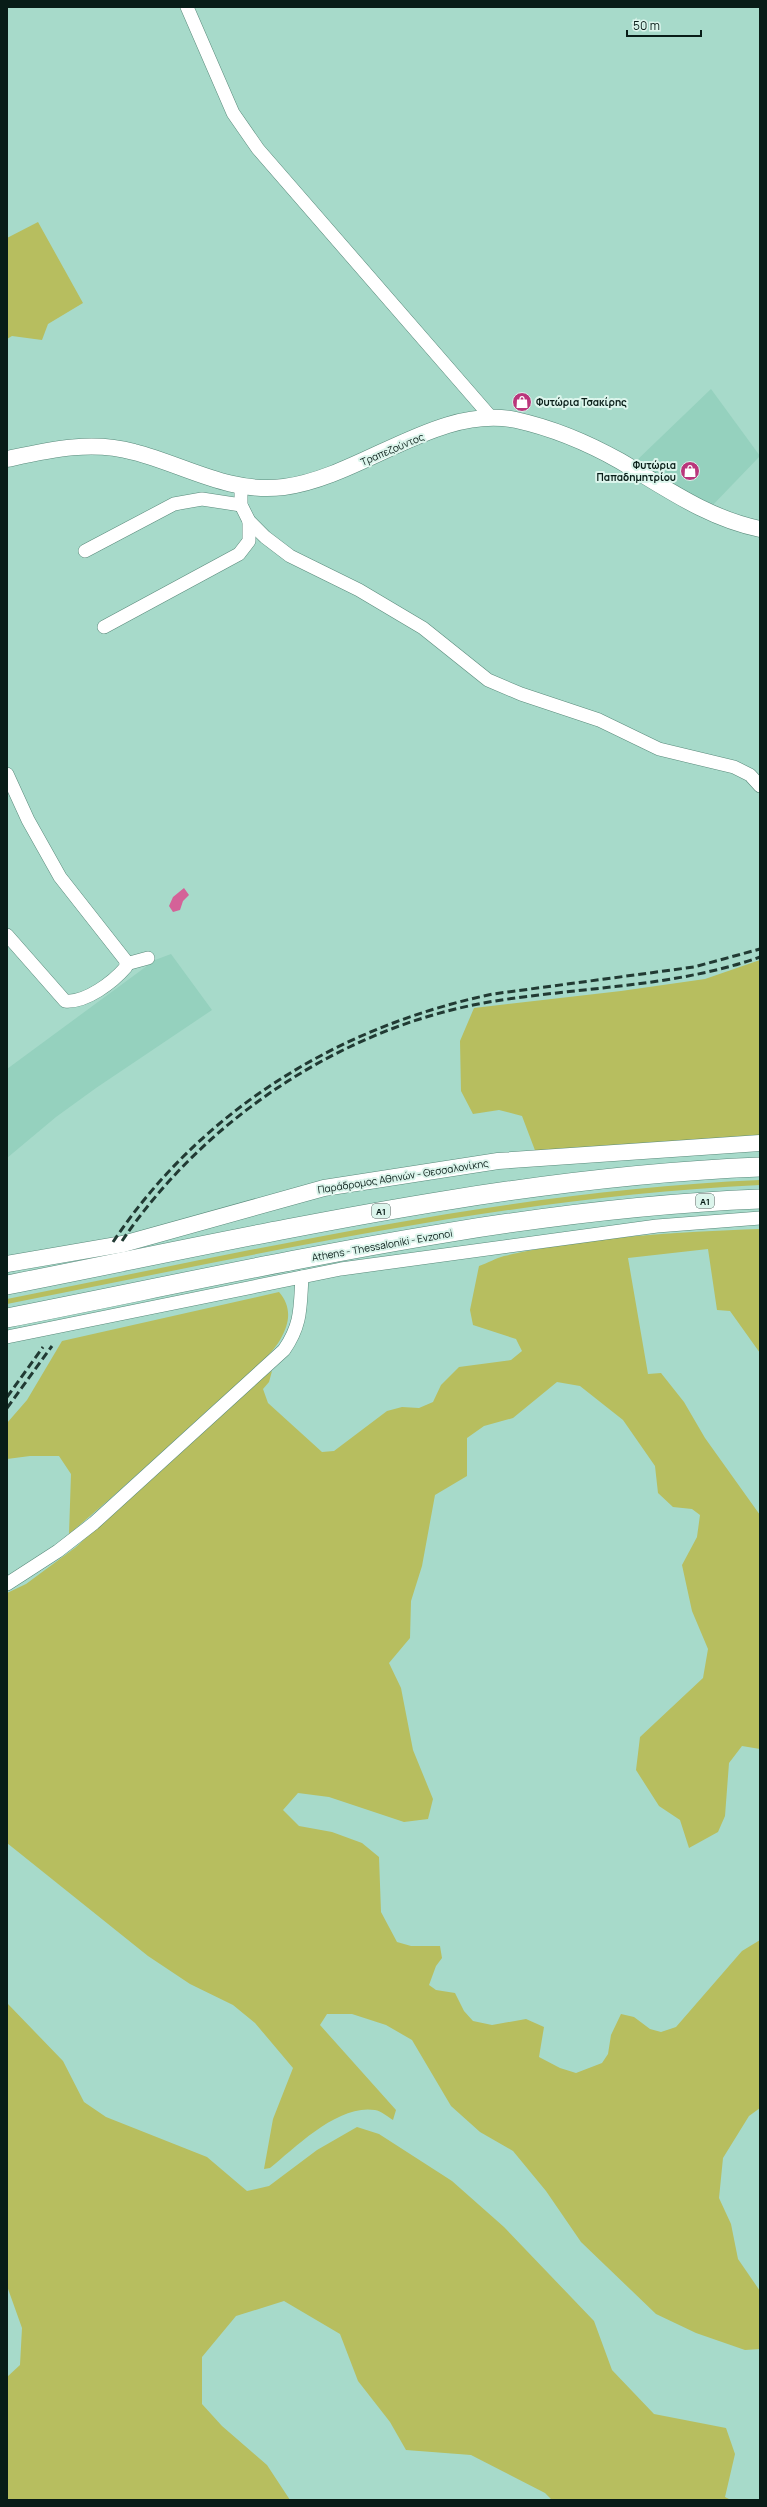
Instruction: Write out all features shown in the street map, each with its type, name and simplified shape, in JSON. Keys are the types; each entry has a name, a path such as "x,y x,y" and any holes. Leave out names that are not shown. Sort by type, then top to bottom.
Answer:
{"highway":[{"name":"Α1","path":"7,1285 351,1216 502,1191 641,1175 760,1167"},
{"name":"Athens - Thessaloniki - Evzonoi","path":"7,1318 357,1248 508,1223 643,1207 760,1199"}],"main road":[{"name":"Τραπεζούντος","path":"7,459 65,447 112,447 134,452 217,481 241,487 283,487 303,484 441,428 468,419 490,416 527,422 565,435 619,460 692,505 725,520 760,529"},
{"name":"Παράδρομος Αθηνών - Θεσσαλονίκης","path":"7,1264 123,1244 324,1188 498,1161 760,1143"}],"street":[{"path":"187,7 233,113 254,144 276,172 490,416"},
{"path":"241,487 241,505 249,521 290,556 359,590 423,628 488,680 521,694 599,720 659,749 734,767 750,775 760,786"},
{"path":"85,550 174,504 202,499 241,505"},
{"path":"104,626 239,554 248,541 249,521"},
{"path":"7,774 28,820 60,877 126,961 126,964 123,971 85,999 76,1002 66,1001 7,936"},
{"path":"126,964 148,958"},
{"path":"7,1337 302,1277 433,1255 657,1226 760,1218"},
{"path":"7,1584 32,1570 94,1523 284,1350 295,1333 300,1310 302,1277"}],"shaded area":[{"path":"711,389 760,456 708,510 634,463"},
{"path":"184,888 189,895 183,901 180,910 173,912 169,906 173,897"},
{"path":"171,954 212,1010 96,1088 56,1117 7,1158 7,1069 155,960"}],"green space":[{"path":"38,222 83,303 48,324 42,340 12,336 7,339 7,238"},
{"path":"760,960 760,1137 536,1153 522,1116 499,1110 473,1114 461,1091 460,1041 474,1008 621,991 705,979"},
{"path":"760,1180 760,1185 665,1192 570,1202 476,1215 288,1248 7,1304 7,1299 381,1225 570,1196 665,1186"},
{"path":"760,1229 760,1353 730,1311 717,1310 708,1249 628,1258 648,1374 661,1373 684,1402 705,1438 760,1515 760,1749 742,1746 729,1763 725,1816 718,1832 689,1848 680,1820 659,1806 636,1770 640,1737 703,1678 708,1649 692,1611 682,1565 697,1537 700,1515 692,1509 673,1507 658,1493 655,1466 623,1420 580,1386 557,1382 513,1418 484,1426 467,1438 467,1476 435,1495 422,1566 411,1601 410,1638 389,1663 401,1688 413,1750 433,1799 428,1819 404,1822 329,1797 298,1793 283,1810 299,1826 332,1832 362,1843 379,1857 381,1912 397,1942 411,1946 440,1946 442,1958 436,1966 429,1985 436,1990 455,1993 464,2011 473,2021 492,2025 526,2019 544,2027 539,2057 560,2068 576,2073 602,2063 608,2054 611,2035 621,2014 634,2017 650,2029 661,2032 676,2027 742,1951 760,1940 760,2108 749,2116 723,2158 719,2198 731,2224 738,2259 760,2291 760,2349 745,2350 696,2333 656,2314 581,2242 546,2191 513,2151 480,2132 451,2106 412,2040 386,2025 352,2014 327,2014 320,2025 396,2110 393,2120 375,2110 361,2110 347,2114 332,2120 318,2129 270,2168 264,2169 273,2119 293,2068 255,2023 233,2005 190,1984 148,1956 7,1843 7,1593 26,1584 76,1547 253,1384 272,1371 269,1382 263,1389 268,1403 322,1452 334,1451 387,1411 402,1407 419,1408 433,1402 441,1385 459,1367 511,1360 522,1351 516,1339 473,1325 470,1310 479,1266 504,1256 567,1244 631,1236"},
{"path":"279,1292 288,1309 288,1321 280,1340 274,1349 247,1376 69,1534 71,1474 59,1456 30,1456 7,1459 7,1423 27,1400 62,1341"},
{"path":"7,2003 63,2061 84,2102 106,2117 207,2157 247,2191 269,2186 317,2150 357,2127 379,2134 452,2181 504,2227 594,2321 612,2370 654,2414 726,2428 735,2454 725,2497 731,2500 552,2500 545,2493 471,2455 406,2450 390,2422 358,2381 340,2334 284,2301 236,2316 202,2357 202,2404 222,2426 267,2465 290,2500 7,2500 7,2377 20,2365 22,2328 7,2286"}],"railway":[{"path":"113,1242 148,1195 188,1152 231,1114 278,1080 328,1052 381,1028 436,1008 493,994 694,967 760,949"},
{"path":"122,1241 156,1196 195,1155 238,1117 284,1084 334,1055 386,1031 440,1013 495,1001 629,985 695,975 760,957"},
{"path":"7,1408 52,1346"},
{"path":"7,1397 43,1347"}],"place":[{"name":"Φυτώρια Τσακίρης","path":"522,402"},
{"name":"Φυτώρια Παπαδημητρίου","path":"690,471"}]}
